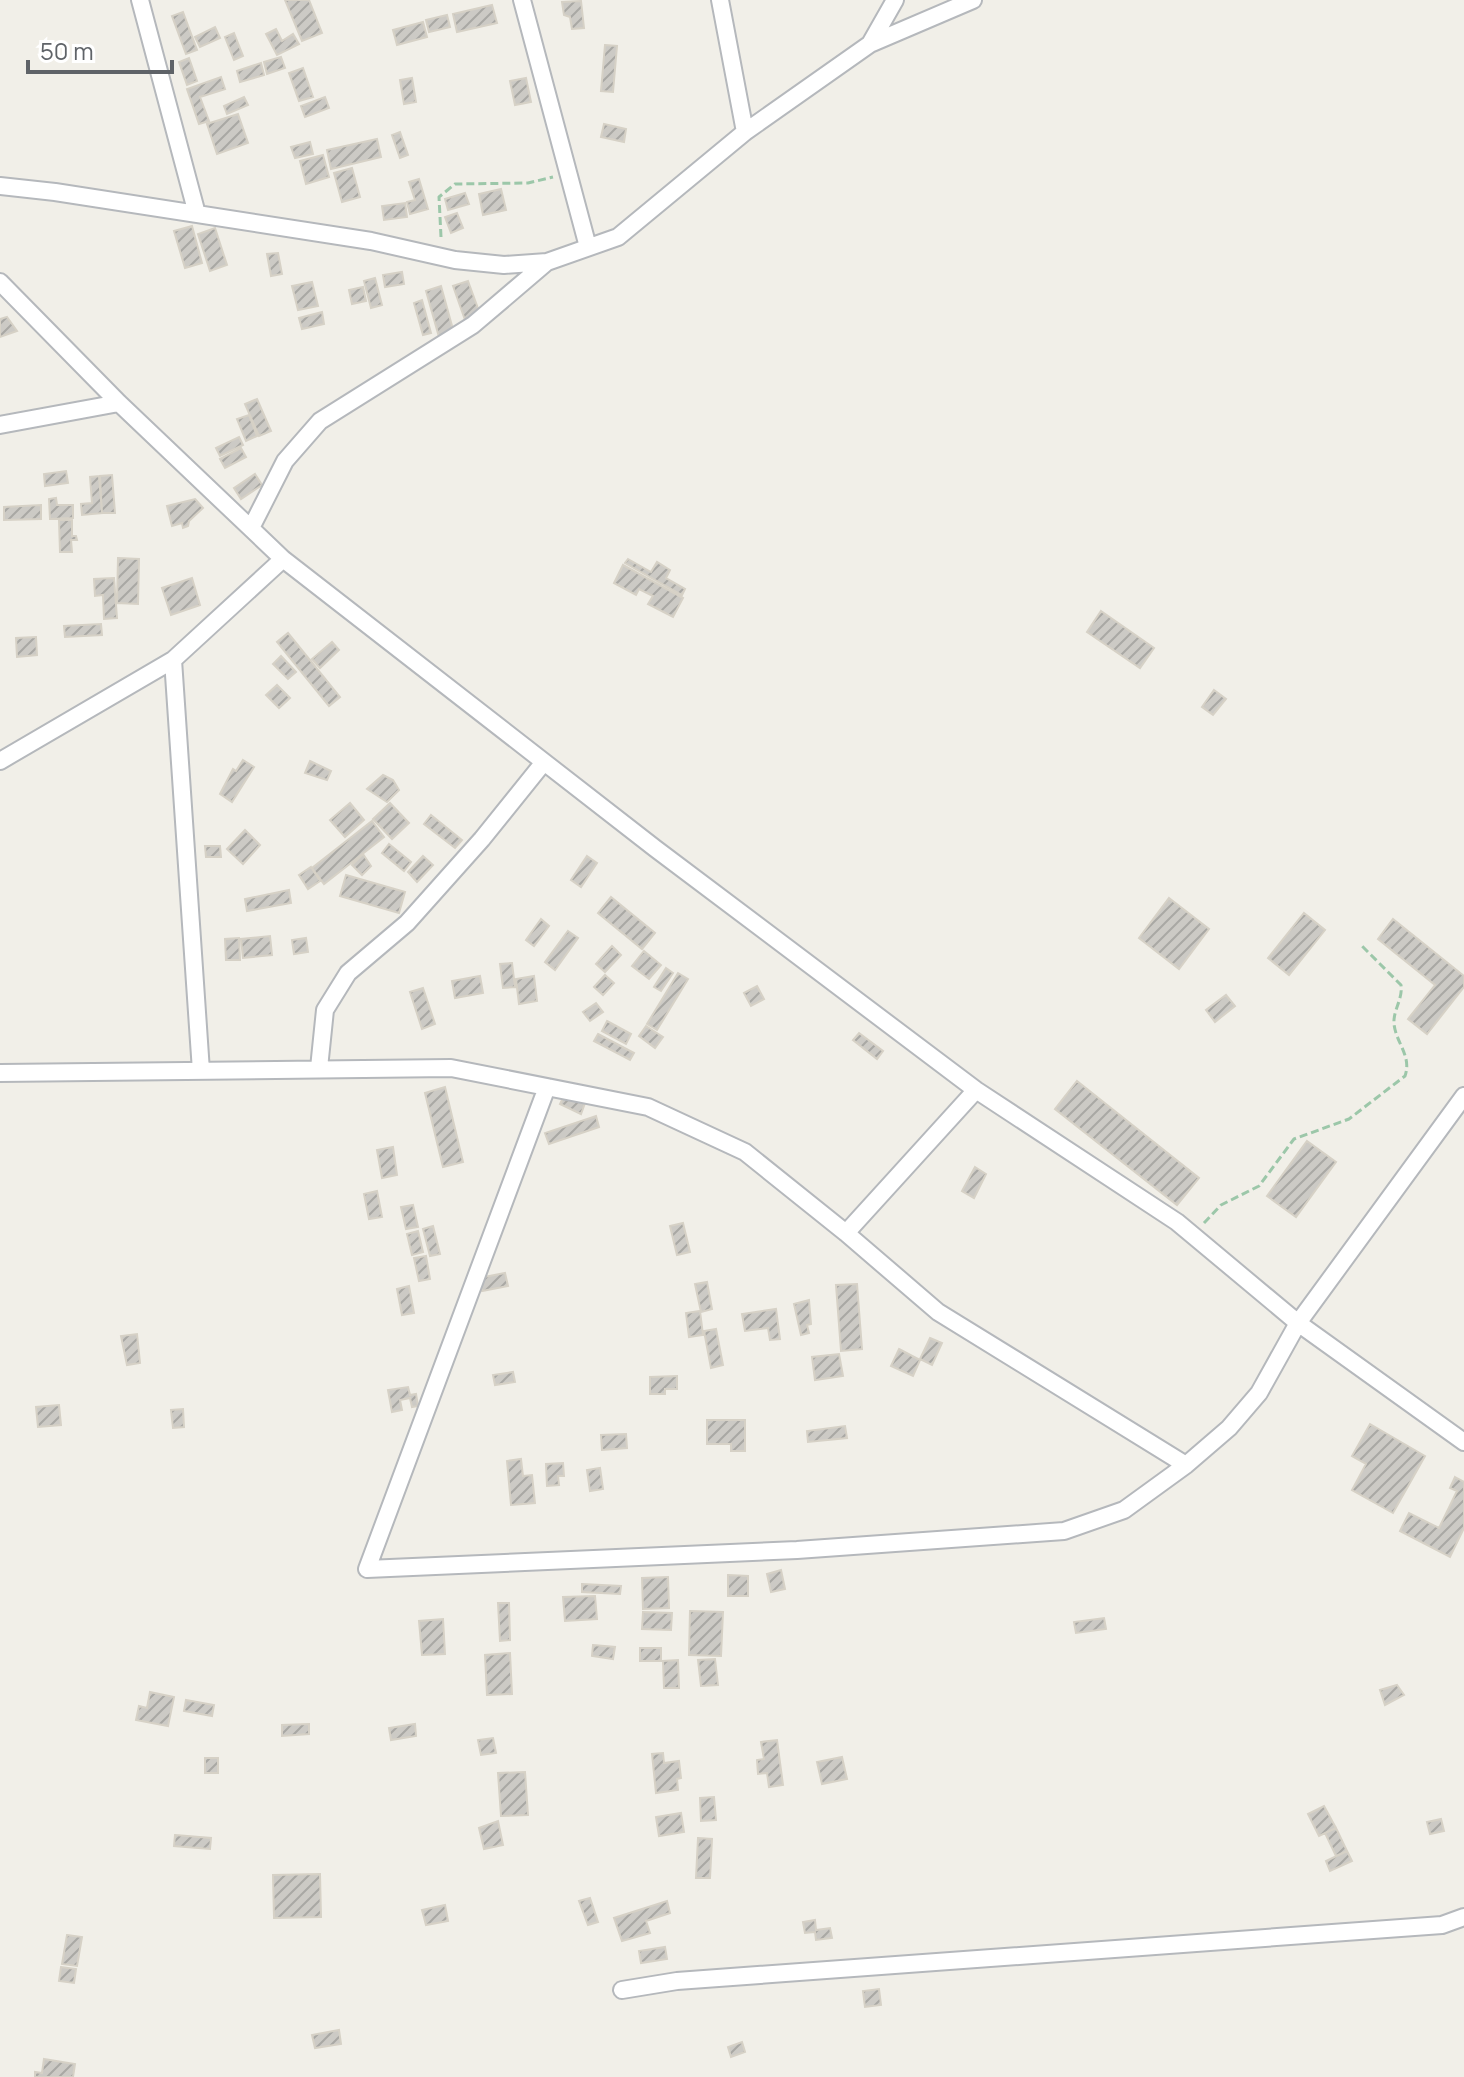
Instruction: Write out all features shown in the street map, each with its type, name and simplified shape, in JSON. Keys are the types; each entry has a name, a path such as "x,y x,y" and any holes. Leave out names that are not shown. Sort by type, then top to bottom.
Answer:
{"street":[{"path":"140,0 197,214"},
{"path":"522,0 588,247"},
{"path":"720,0 745,132"},
{"path":"870,44 895,0"},
{"path":"0,186 371,241 442,257 504,265 547,262 618,237 745,132 870,44 973,0"},
{"path":"251,528 285,461 320,421 473,325 547,262"},
{"path":"0,282 119,403 283,559 976,1090 1194,1235 1298,1323 1464,1442"},
{"path":"0,425 119,403"},
{"path":"0,761 173,660 283,559"},
{"path":"173,660 201,1071"},
{"path":"319,1068 325,1010 348,973 407,923 482,839 544,762"},
{"path":"0,1073 451,1068 648,1107 745,1152 938,1312 1186,1465"},
{"path":"547,1087 367,1569 797,1550 1064,1531 1124,1510 1186,1465 1229,1428 1259,1393 1298,1323 1464,1096"},
{"path":"846,1233 976,1090"},
{"path":"622,1990 677,1981 1442,1925 1464,1917"}],"path":[{"path":"442,257 439,197 455,184 528,183 569,174"},
{"path":"1194,1235 1221,1205 1259,1186 1294,1139 1349,1119 1405,1076 1407,1060 1394,1024 1401,985 1360,944"}],"building":[{"path":"285,0 309,0 322,33 302,41"},
{"path":"581,1 584,28 572,29 570,17 564,15 562,2"},
{"path":"492,5 497,23 457,32 453,14"},
{"path":"183,12 197,50 186,54 172,16"},
{"path":"447,15 450,27 429,32 426,20"},
{"path":"423,22 427,37 397,45 393,30"},
{"path":"215,27 220,38 200,47 195,37"},
{"path":"276,29 282,41 293,34 299,44 277,55 266,34"},
{"path":"234,33 243,56 234,60 225,37"},
{"path":"605,45 617,46 613,92 601,91"},
{"path":"281,57 285,68 267,74 264,62"},
{"path":"189,58 197,81 187,85 179,62"},
{"path":"261,63 264,75 240,82 237,71"},
{"path":"303,68 313,97 299,101 289,73"},
{"path":"221,77 225,89 200,97 209,121 199,124 187,89"},
{"path":"412,78 416,102 404,104 400,80"},
{"path":"526,78 531,102 515,105 510,81"},
{"path":"244,97 248,105 227,114 224,106"},
{"path":"325,97 329,108 305,117 301,106"},
{"path":"238,114 248,143 217,154 207,124"},
{"path":"604,124 626,129 624,142 601,137"},
{"path":"400,132 408,155 400,158 392,135"},
{"path":"377,139 381,157 331,169 327,150"},
{"path":"310,142 313,154 295,158 291,147"},
{"path":"323,155 329,177 306,184 300,161"},
{"path":"352,168 360,197 342,202 334,173"},
{"path":"419,179 428,209 410,214 407,202 415,200 409,182"},
{"path":"501,189 506,210 483,215 479,194"},
{"path":"465,193 469,204 448,210 445,199"},
{"path":"405,203 407,217 384,220 382,206"},
{"path":"457,213 463,228 451,233 445,217"},
{"path":"192,226 202,263 185,268 174,231"},
{"path":"215,228 227,265 210,271 198,234"},
{"path":"278,253 282,274 271,276 267,254"},
{"path":"402,272 404,284 385,287 383,275"},
{"path":"375,278 382,305 371,308 364,281"},
{"path":"468,281 480,314 465,320 453,286"},
{"path":"312,282 318,306 298,310 292,286"},
{"path":"441,286 454,333 439,337 426,291"},
{"path":"363,287 366,301 352,304 349,290"},
{"path":"422,300 431,333 423,335 414,303"},
{"path":"322,312 324,324 302,329 299,318"},
{"path":"7,317 17,331 0,337 0,319"},
{"path":"257,399 271,431 259,436 245,404"},
{"path":"249,415 257,436 246,441 237,419"},
{"path":"239,437 243,445 220,456 216,448"},
{"path":"241,448 246,457 225,468 220,459"},
{"path":"66,471 68,483 45,486 44,474"},
{"path":"255,474 262,485 241,499 234,488"},
{"path":"112,475 115,513 102,513 100,476"},
{"path":"99,476 102,513 82,515 81,504 92,503 90,477"},
{"path":"56,498 57,505 73,505 73,518 50,519 49,499"},
{"path":"195,499 203,508 189,521 188,526 183,528 182,523 172,526 167,506"},
{"path":"41,505 41,519 4,520 4,507"},
{"path":"59,520 72,520 72,536 76,536 77,540 71,540 72,552 60,552"},
{"path":"118,558 139,559 138,604 117,603"},
{"path":"628,559 651,572 657,562 670,570 666,578 685,589 682,595 625,563"},
{"path":"623,565 683,598 673,617 648,604 653,596 639,589 636,595 614,583"},
{"path":"114,578 117,618 104,619 103,595 95,596 94,579"},
{"path":"192,578 200,605 171,615 162,588"},
{"path":"1101,611 1154,648 1140,668 1087,632"},
{"path":"101,624 102,635 65,637 64,626"},
{"path":"288,633 340,697 329,706 277,642"},
{"path":"36,637 37,655 17,657 16,638"},
{"path":"332,642 339,650 320,668 312,659"},
{"path":"281,656 296,672 288,679 273,664"},
{"path":"277,685 290,698 279,708 266,695"},
{"path":"1214,690 1226,699 1213,715 1202,707"},
{"path":"243,760 254,767 232,802 220,794 233,769 236,771"},
{"path":"310,761 331,771 327,780 305,773"},
{"path":"383,775 393,780 399,790 387,802 367,789"},
{"path":"350,803 364,820 345,837 330,820"},
{"path":"390,803 409,823 392,839 373,819"},
{"path":"431,815 462,840 455,848 424,824"},
{"path":"372,821 384,837 324,884 312,868"},
{"path":"245,830 260,845 243,864 227,849"},
{"path":"389,844 411,862 404,871 382,853"},
{"path":"205,846 220,846 221,857 206,857"},
{"path":"363,854 371,866 362,875 352,865"},
{"path":"423,856 433,865 417,882 408,872"},
{"path":"587,856 597,863 581,887 571,880"},
{"path":"311,867 320,881 308,889 299,875"},
{"path":"346,875 405,892 399,913 340,896"},
{"path":"289,890 291,903 247,911 245,899"},
{"path":"611,897 655,933 642,949 598,913"},
{"path":"1169,898 1209,929 1179,969 1139,938"},
{"path":"1304,913 1325,930 1289,975 1268,958"},
{"path":"541,919 549,926 534,946 526,940"},
{"path":"1393,919 1464,976 1464,987 1427,1034 1408,1019 1435,985 1378,939"},
{"path":"568,931 578,938 555,970 545,962"},
{"path":"270,936 272,955 243,958 241,939"},
{"path":"239,938 240,960 226,960 225,939"},
{"path":"306,938 308,952 294,954 292,940"},
{"path":"612,946 621,955 605,972 596,964"},
{"path":"644,951 661,965 649,979 632,966"},
{"path":"512,963 515,987 503,988 500,964"},
{"path":"666,968 673,973 661,991 654,987"},
{"path":"678,973 688,979 657,1030 647,1024"},
{"path":"605,975 614,983 603,995 594,987"},
{"path":"480,976 483,993 455,998 452,981"},
{"path":"534,976 537,1001 519,1004 516,979"},
{"path":"757,986 764,999 751,1006 744,993"},
{"path":"423,988 435,1024 422,1029 410,992"},
{"path":"1226,995 1235,1006 1215,1022 1206,1010"},
{"path":"596,1003 603,1012 590,1021 583,1012"},
{"path":"607,1021 631,1034 626,1044 602,1031"},
{"path":"646,1026 663,1037 655,1048 639,1036"},
{"path":"859,1033 883,1051 877,1059 853,1040"},
{"path":"598,1034 634,1053 630,1060 594,1041"},
{"path":"1077,1081 1199,1178 1177,1205 1055,1109"},
{"path":"445,1087 463,1162 443,1167 425,1093"},
{"path":"565,1094 585,1103 581,1114 560,1104"},
{"path":"596,1116 599,1127 549,1144 545,1133"},
{"path":"1307,1141 1336,1162 1296,1217 1267,1196"},
{"path":"393,1147 397,1175 382,1178 377,1150"},
{"path":"975,1167 986,1174 974,1198 962,1191"},
{"path":"377,1191 382,1217 369,1219 364,1194"},
{"path":"413,1205 418,1227 406,1229 401,1207"},
{"path":"683,1223 690,1252 677,1255 670,1226"},
{"path":"433,1226 440,1254 430,1256 423,1229"},
{"path":"418,1231 423,1252 412,1255 407,1234"},
{"path":"426,1256 430,1279 419,1281 414,1258"},
{"path":"505,1273 508,1286 482,1291 479,1278"},
{"path":"707,1282 712,1309 701,1312 695,1284"},
{"path":"857,1284 862,1349 841,1351 836,1285"},
{"path":"409,1286 414,1313 402,1315 397,1289"},
{"path":"809,1300 809,1333 801,1335 794,1304"},
{"path":"776,1309 780,1339 770,1340 768,1328 745,1331 742,1314"},
{"path":"700,1311 703,1335 689,1337 686,1313"},
{"path":"716,1329 723,1365 711,1368 704,1331"},
{"path":"137,1334 140,1363 127,1365 121,1336"},
{"path":"930,1338 942,1343 932,1365 920,1359"},
{"path":"899,1349 920,1360 913,1376 891,1366"},
{"path":"839,1354 843,1376 815,1380 812,1357"},
{"path":"513,1372 515,1382 495,1385 493,1375"},
{"path":"677,1376 677,1389 665,1389 665,1394 650,1394 650,1377"},
{"path":"408,1387 410,1395 416,1394 418,1406 412,1407 410,1398 400,1400 402,1410 392,1412 388,1390"},
{"path":"59,1405 61,1425 38,1427 36,1407"},
{"path":"183,1409 184,1427 173,1428 171,1410"},
{"path":"707,1420 745,1420 745,1451 731,1451 731,1444 707,1444"},
{"path":"1370,1424 1425,1456 1393,1513 1352,1490 1366,1464 1352,1456"},
{"path":"845,1426 847,1438 808,1442 807,1431"},
{"path":"626,1434 627,1448 602,1450 601,1435"},
{"path":"521,1459 523,1476 532,1475 535,1503 511,1505 507,1461"},
{"path":"563,1463 564,1476 558,1476 559,1485 547,1486 546,1464"},
{"path":"600,1468 603,1489 590,1491 587,1470"},
{"path":"1455,1477 1464,1482 1464,1528 1450,1557 1400,1531 1409,1513 1439,1528 1457,1491 1450,1488"},
{"path":"781,1570 785,1589 771,1592 767,1574"},
{"path":"728,1575 748,1576 748,1596 728,1596"},
{"path":"668,1577 669,1608 643,1609 642,1578"},
{"path":"582,1584 621,1586 620,1594 582,1592"},
{"path":"595,1596 597,1619 565,1621 563,1597"},
{"path":"498,1603 509,1603 510,1640 500,1641"},
{"path":"690,1611 723,1612 721,1656 689,1655"},
{"path":"643,1612 672,1613 671,1630 642,1629"},
{"path":"1104,1618 1106,1629 1076,1633 1074,1622"},
{"path":"443,1619 445,1654 422,1655 419,1621"},
{"path":"593,1645 615,1647 613,1659 592,1656"},
{"path":"640,1648 661,1648 661,1661 640,1661"},
{"path":"510,1653 512,1694 487,1695 485,1655"},
{"path":"715,1659 718,1685 701,1686 698,1660"},
{"path":"678,1660 679,1688 664,1688 663,1661"},
{"path":"1397,1685 1404,1695 1385,1705 1380,1690"},
{"path":"150,1692 174,1697 168,1726 136,1720 139,1706 147,1708"},
{"path":"186,1700 214,1705 212,1716 184,1711"},
{"path":"309,1724 309,1734 282,1736 282,1725"},
{"path":"415,1724 416,1736 391,1740 389,1728"},
{"path":"493,1738 496,1753 481,1755 478,1740"},
{"path":"777,1740 783,1785 769,1787 767,1773 758,1774 757,1760 764,1759 761,1742"},
{"path":"663,1753 664,1763 679,1761 681,1778 677,1779 678,1790 656,1793 652,1754"},
{"path":"842,1757 847,1779 822,1784 817,1762"},
{"path":"205,1758 218,1758 218,1773 205,1773"},
{"path":"525,1772 528,1815 501,1816 498,1773"},
{"path":"714,1797 716,1820 701,1821 700,1798"},
{"path":"1324,1806 1336,1828 1319,1836 1308,1814"},
{"path":"681,1813 684,1832 659,1836 656,1817"},
{"path":"1441,1819 1444,1831 1430,1834 1427,1822"},
{"path":"498,1821 503,1845 484,1849 479,1828"},
{"path":"1336,1828 1347,1851 1336,1856 1325,1833"},
{"path":"175,1835 211,1838 210,1849 174,1846"},
{"path":"698,1838 712,1839 710,1878 696,1878"},
{"path":"1347,1851 1352,1861 1330,1871 1326,1861"},
{"path":"320,1874 321,1917 274,1918 273,1875"},
{"path":"590,1898 598,1922 588,1925 579,1901"},
{"path":"667,1901 670,1913 646,1921 650,1933 622,1941 614,1918"},
{"path":"445,1905 448,1921 426,1925 422,1910"},
{"path":"815,1920 816,1930 830,1928 832,1938 816,1940 815,1932 805,1933 803,1922"},
{"path":"67,1935 82,1937 77,1966 62,1964"},
{"path":"665,1947 667,1959 641,1963 639,1951"},
{"path":"61,1967 76,1969 74,1983 59,1981"},
{"path":"879,1989 881,2005 865,2007 863,1991"},
{"path":"339,2030 341,2044 315,2048 312,2035"},
{"path":"742,2042 745,2052 731,2057 728,2047"},
{"path":"44,2059 75,2064 73,2077 35,2077 35,2072 42,2073"}]}
